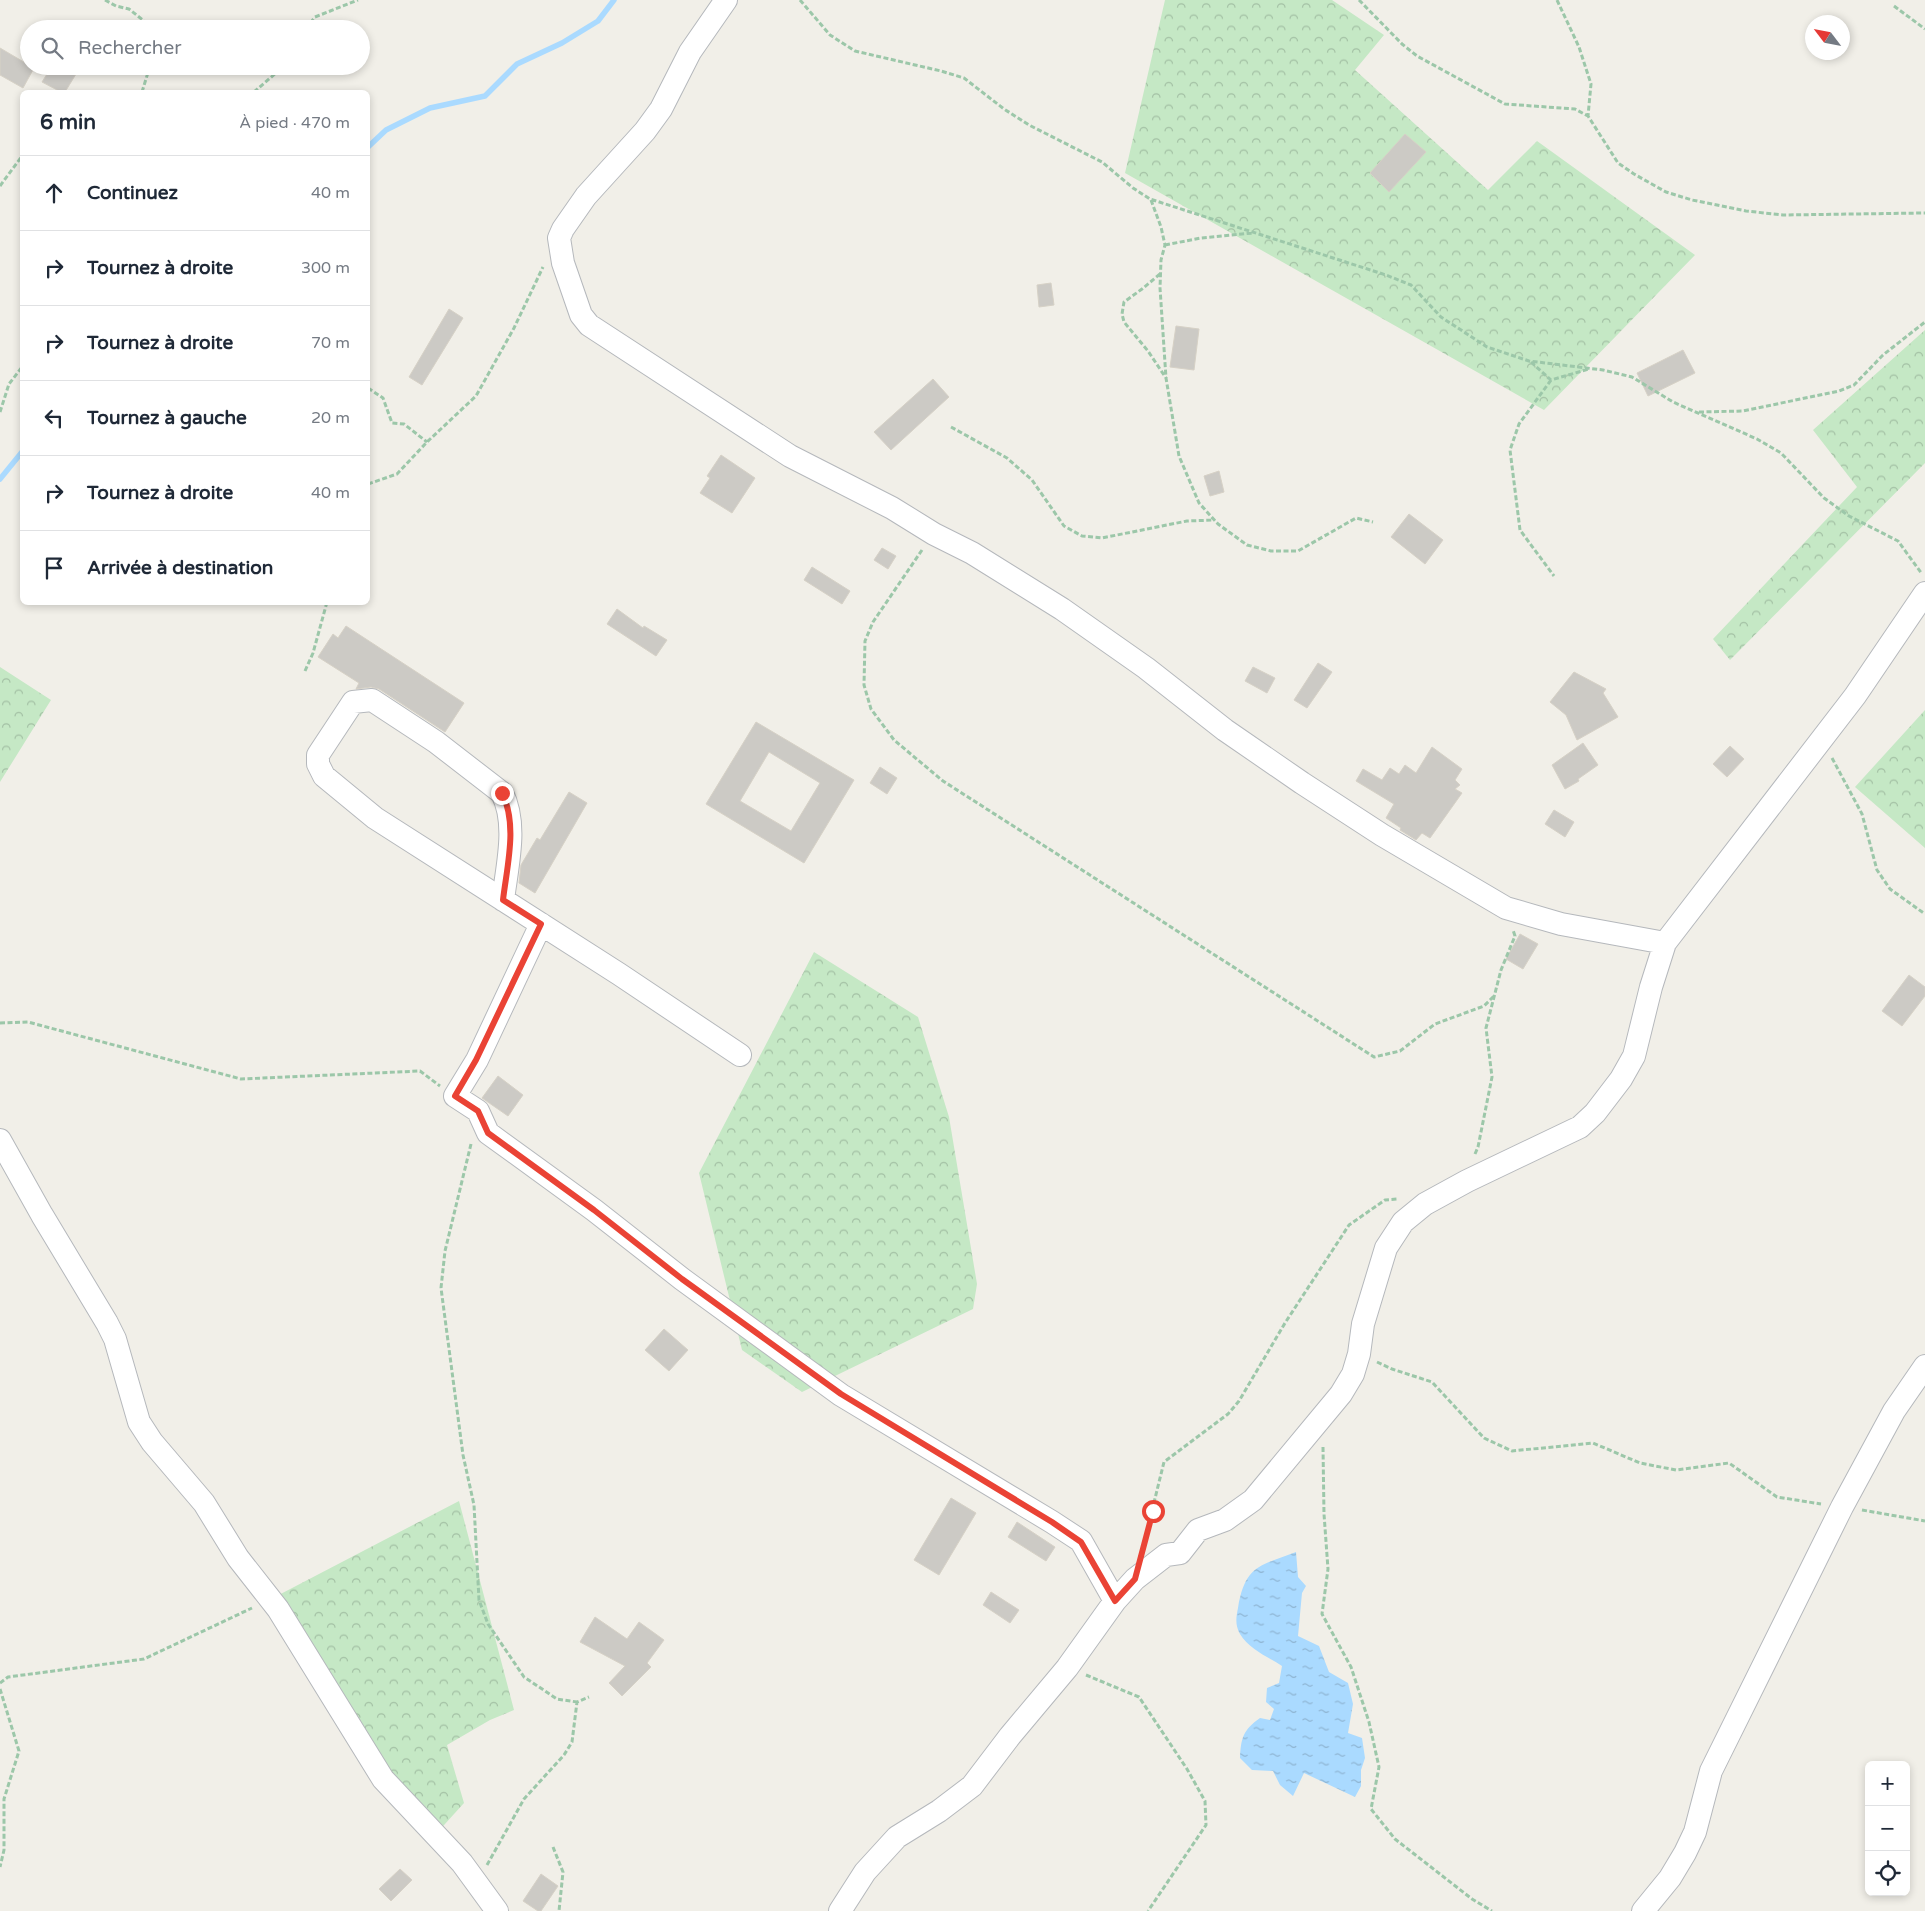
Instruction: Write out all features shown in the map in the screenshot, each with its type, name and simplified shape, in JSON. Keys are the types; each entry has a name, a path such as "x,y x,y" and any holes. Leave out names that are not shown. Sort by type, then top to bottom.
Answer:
{"street":[{"path":"726,0 690,52 661,109 645,131 586,196 563,229 559,238 563,263 577,305 581,315 593,328 790,456 892,508 934,534 972,553 1062,609 1146,668 1225,730 1302,783 1382,835 1506,908 1562,924 1665,943"},
{"path":"840,1911 865,1872 897,1837 939,1811 972,1786 1010,1736 1067,1668 1115,1601 1135,1579 1166,1555 1180,1553 1198,1530 1225,1520 1254,1500 1341,1394 1353,1374 1359,1354 1363,1324 1386,1248 1402,1222 1425,1204 1467,1181 1580,1128 1595,1114 1621,1079 1634,1056 1651,987 1665,943 1855,696 1925,593"},
{"path":"503,900 510,842 508,804 502,793 436,742 372,700 353,702 318,755 318,764 324,776 375,818 740,1055"},
{"path":"541,924 476,1060 460,1087 478,1111 488,1133 594,1210 682,1279 841,1394 1052,1522 1081,1542 1115,1601"},
{"path":"0,1140 115,1339 139,1422 152,1442 204,1503 238,1558 271,1599 383,1778 462,1863 497,1911"},
{"path":"1643,1911 1670,1878 1685,1852 1695,1832 1711,1771 1842,1507 1894,1411 1925,1366"}],"path":[{"path":"105,0 116,6 130,9 143,20"},
{"path":"313,20 315,17 358,0"},
{"path":"800,0 830,35 855,51 964,78 1004,109 1029,125 1102,162 1133,188 1150,199 1335,258 1411,285 1440,317 1487,347 1529,361 1589,368 1632,377 1672,402 1757,439 1781,453 1824,498 1849,516 1898,541 1925,579"},
{"path":"1359,0 1402,44 1417,56 1505,104 1576,109 1588,116 1618,163 1666,192 1692,200 1746,211 1783,215 1925,213"},
{"path":"1557,0 1579,47 1591,84 1588,116"},
{"path":"1894,6 1925,29"},
{"path":"143,90 147,75"},
{"path":"256,90 274,75"},
{"path":"0,186 20,159"},
{"path":"1150,199 1162,228 1164,245 1160,273 1166,378 1179,456 1199,503 1214,520 1247,545 1271,552 1298,551 1356,518 1374,522"},
{"path":"1164,245 1201,238 1256,233"},
{"path":"370,483 397,474 427,442 476,396 514,328 540,272 559,238"},
{"path":"1160,273 1142,290 1124,302 1122,314 1124,322 1148,350 1166,378"},
{"path":"1696,412 1743,411 1839,391 1854,385 1883,355 1925,322"},
{"path":"1529,361 1551,380"},
{"path":"1554,576 1520,530 1510,450 1519,424 1551,380 1589,368"},
{"path":"0,412 10,384 20,371"},
{"path":"370,389 383,398 392,423 404,424 427,442"},
{"path":"951,427 1007,458 1032,480 1064,526 1082,536 1102,538 1187,521 1214,520"},
{"path":"934,534 873,622 865,641 864,685 871,709 894,740 943,782 1374,1057 1400,1051 1435,1024 1484,1006 1495,995"},
{"path":"305,671 313,653 326,605"},
{"path":"1821,738 1862,814 1877,870 1890,889 1925,914"},
{"path":"1474,1155 1478,1147 1492,1078 1486,1028 1501,970 1515,936 1506,908"},
{"path":"0,1024 28,1022 241,1078 420,1071 460,1087"},
{"path":"478,1111 445,1251 441,1288 463,1455 474,1505 479,1600 488,1624 524,1677 557,1699 577,1702 588,1697"},
{"path":"1135,1579 1164,1462 1228,1414 1239,1401 1285,1323 1349,1225 1385,1200 1405,1198"},
{"path":"1359,1354 1392,1369 1432,1382 1484,1438 1512,1451 1593,1444 1640,1463 1676,1470 1729,1463 1778,1497 1925,1521"},
{"path":"1323,1416 1324,1514 1328,1569 1322,1614 1351,1667 1368,1722 1379,1766 1371,1809 1395,1839 1472,1899 1492,1911"},
{"path":"0,1683 8,1677 144,1659 271,1599"},
{"path":"1067,1668 1139,1697 1187,1769 1205,1802 1206,1825 1148,1911"},
{"path":"0,1689 18,1751 4,1799 4,1850 0,1867"},
{"path":"477,1883 524,1799 564,1755 572,1742 577,1702"},
{"path":"553,1847 563,1872 559,1911"}],"green space":[{"path":"1165,0 1332,0 1384,35 1355,70 1488,190 1537,141 1695,255 1544,410 1125,173"},
{"path":"1925,330 1925,463 1730,660 1713,639 1857,487 1813,430"},
{"path":"0,667 51,700 0,782"},
{"path":"1925,710 1925,848 1855,787"},
{"path":"814,952 918,1017 949,1117 977,1284 973,1309 802,1392 742,1350 699,1173"},
{"path":"459,1501 514,1710 490,1720 447,1745 464,1803 435,1835 271,1599"}],"water":[{"path":"1296,1552 1298,1577 1306,1586 1302,1593 1298,1636 1319,1646 1329,1672 1348,1683 1353,1704 1348,1733 1362,1738 1365,1758 1361,1770 1361,1786 1355,1797 1304,1773 1293,1796 1280,1785 1273,1771 1252,1770 1240,1758 1242,1740 1246,1731 1260,1718 1270,1720 1274,1709 1266,1702 1267,1688 1279,1683 1282,1666 1254,1648 1240,1634 1236,1618 1241,1594 1250,1576 1256,1570 1263,1565"}],"building":[{"path":"0,48 20,60 20,75 30,75 23,88 0,75"},
{"path":"46,75 75,75 66,90 57,90 42,82"},
{"path":"1405,134 1426,152 1389,192 1370,173"},
{"path":"1051,283 1054,305 1039,307 1037,285"},
{"path":"449,309 463,318 422,385 409,377"},
{"path":"1176,326 1199,329 1194,370 1170,367"},
{"path":"1683,350 1695,373 1648,396 1637,373"},
{"path":"933,379 949,397 891,450 874,432"},
{"path":"721,455 755,478 732,513 700,493 710,478 707,476"},
{"path":"1219,471 1224,492 1210,496 1204,476"},
{"path":"1409,514 1443,540 1425,564 1391,537"},
{"path":"882,548 896,556 888,569 874,560"},
{"path":"812,567 850,591 842,604 804,580"},
{"path":"617,609 643,628 644,626 667,640 656,656 607,624"},
{"path":"346,626 464,703 445,732 379,689 371,687 356,689 359,683 318,657 333,634 338,638"},
{"path":"1318,663 1332,672 1307,708 1294,700"},
{"path":"1253,667 1275,678 1267,693 1245,681"},
{"path":"1574,672 1606,689 1603,693 1618,717 1577,740 1566,715 1550,702"},
{"path":"756,722 854,780 804,863 706,804","holes":["769,752 820,783 791,831 740,801"]},
{"path":"1583,743 1598,765 1578,779 1579,781 1565,789 1552,765"},
{"path":"1730,746 1744,759 1727,777 1713,764"},
{"path":"1432,747 1462,769 1455,780 1460,785 1455,789 1462,793 1430,838 1422,833 1416,840 1386,818 1394,804 1356,781 1363,769 1382,780 1390,768 1399,774 1405,765 1416,773"},
{"path":"880,767 897,778 887,794 870,783"},
{"path":"569,792 587,803 535,893 519,883 521,865 537,838 540,840"},
{"path":"1554,810 1574,822 1565,837 1545,824"},
{"path":"1520,934 1538,944 1523,969 1506,959"},
{"path":"1909,975 1925,987 1925,996 1902,1026 1882,1011"},
{"path":"498,1076 523,1095 508,1116 482,1098"},
{"path":"664,1329 688,1350 669,1371 645,1350"},
{"path":"951,1498 976,1513 939,1575 914,1560"},
{"path":"1017,1522 1055,1547 1046,1561 1008,1537"},
{"path":"991,1592 1019,1610 1010,1623 983,1605"},
{"path":"595,1617 627,1639 639,1622 664,1640 647,1663 651,1667 622,1696 609,1683 625,1666 580,1642"},
{"path":"400,1869 412,1880 391,1901 379,1889"},
{"path":"541,1874 558,1886 541,1911 538,1911 523,1901"}],"waterway":[{"path":"370,145 386,130 430,108 485,96 517,64 562,43 598,21 614,0"},
{"path":"0,479 20,454"}],"route":[{"path":"502,793 508,804 510,842 503,900 541,924 476,1060 455,1096 478,1111 488,1133 594,1210 682,1279 841,1394 1052,1522 1081,1542 1115,1601 1135,1579 1153,1511"}]}
